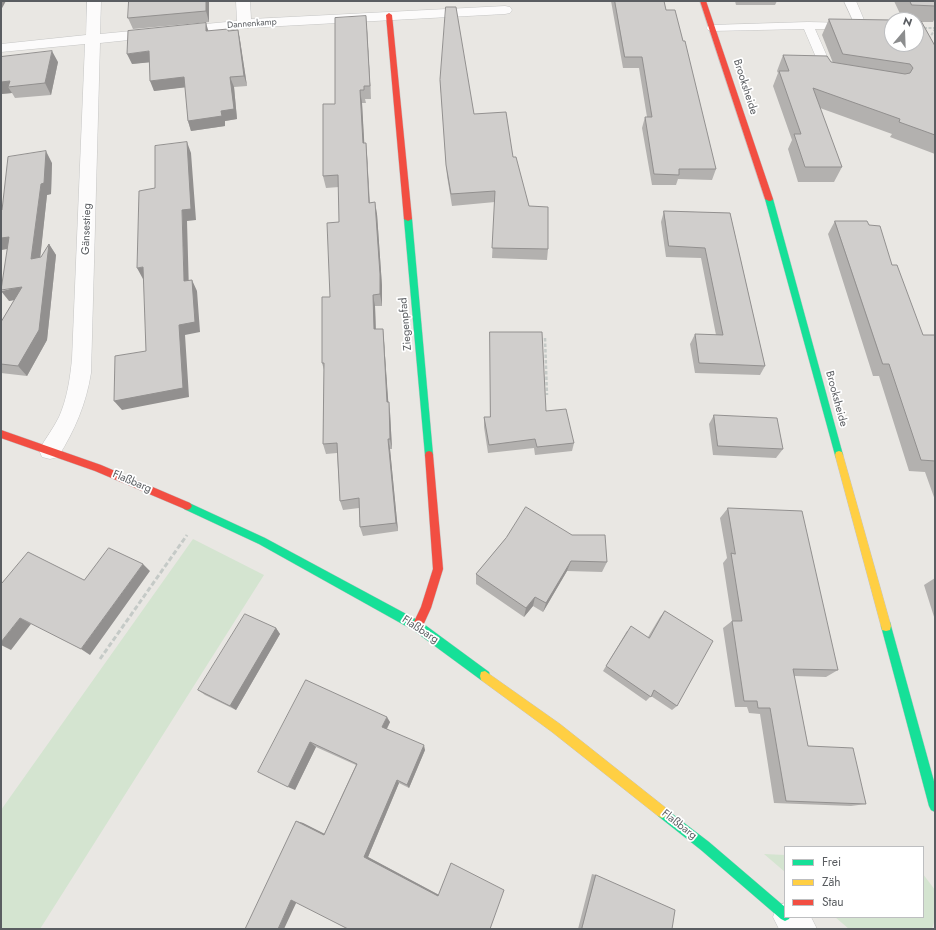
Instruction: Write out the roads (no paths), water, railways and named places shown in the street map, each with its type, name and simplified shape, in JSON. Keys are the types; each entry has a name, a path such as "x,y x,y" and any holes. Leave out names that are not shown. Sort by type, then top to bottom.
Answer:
{"street":[{"name":"Gänsestieg","path":"50,450 62,434 72,413 79,390 82,360 94,39 94,1"},
{"path":"243,1 244,24"},
{"name":"Brooksheide","path":"703,1 775,219 935,806"},
{"name":"Dannenkamp","path":"1,48 244,24 504,10"},
{"name":"Ziegenpfad","path":"390,15 421,350 438,570 426,608 417,626"},
{"name":"Flaßbarg","path":"1,434 50,450 203,513 256,538 417,626 556,728 705,846 784,914"},
{"path":"789,918 802,929"}],"lane":[{"path":"850,1 860,27"},
{"path":"712,28 808,25 874,27"},
{"path":"808,25 828,73 844,75"}]}
